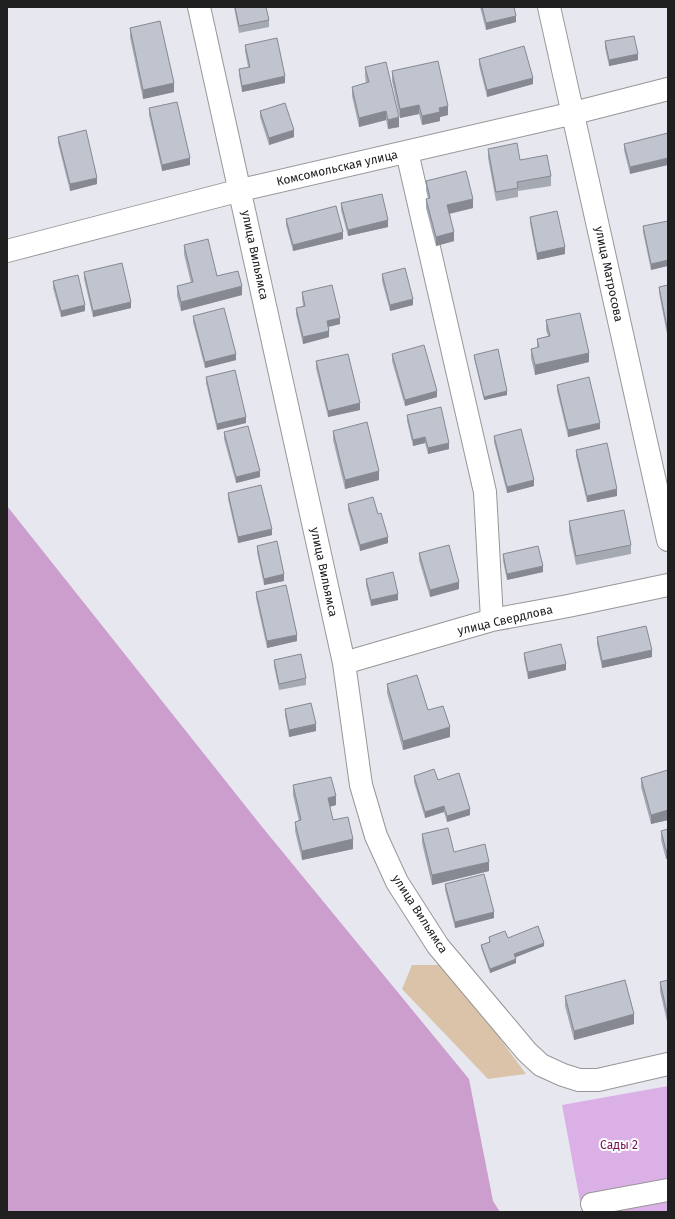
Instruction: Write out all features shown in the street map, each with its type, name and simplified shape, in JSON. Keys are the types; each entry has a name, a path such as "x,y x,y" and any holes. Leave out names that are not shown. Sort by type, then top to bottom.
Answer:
{"street":[{"name":"улица Вильямса","path":"199,7 241,190 344,663 361,786 376,836 397,882 438,946 527,1052 541,1065 563,1075 579,1080 598,1080 668,1064"},
{"name":"улица Матросова","path":"549,7 574,113 668,540"},
{"name":"Комсомольская улица","path":"7,252 241,190 668,90"},
{"path":"407,152 485,492 492,620"},
{"name":"улица Свердлова","path":"344,663 492,620 668,585"},
{"path":"597,1212 592,1204 668,1190"}],"green space":[{"name":"Сады 2","path":"668,1086 668,1212 582,1212 562,1105"}],"shaded area":[{"path":"7,506 263,828 469,1079 493,1201 500,1212 7,1212"},
{"path":"412,965 446,965 526,1074 488,1079 402,989"}],"building":[{"path":"235,7 266,7 269,20 239,26"},
{"path":"482,7 514,7 516,16 486,23"},
{"path":"160,21 174,83 143,90 130,28"},
{"path":"634,36 638,54 609,60 605,41"},
{"path":"277,38 285,76 242,86 239,69 250,67 245,45"},
{"path":"524,46 533,78 487,90 479,59"},
{"path":"438,61 448,106 439,108 440,112 422,116 419,105 400,109 392,71"},
{"path":"386,62 399,117 388,120 386,111 359,118 352,87 369,82 365,67"},
{"path":"177,102 190,158 162,165 149,108"},
{"path":"285,103 294,130 269,138 260,111"},
{"path":"86,130 97,178 70,184 58,137"},
{"path":"668,133 668,158 630,167 624,144"},
{"path":"517,143 520,160 547,155 551,176 517,182 518,188 496,192 488,149"},
{"path":"466,171 473,199 447,205 454,232 436,237 426,199 430,198 426,181"},
{"path":"382,194 388,220 348,230 341,203"},
{"path":"336,206 343,232 293,245 286,219"},
{"path":"557,211 565,247 537,253 530,217"},
{"path":"668,221 668,260 651,264 643,226"},
{"path":"208,239 217,276 238,271 242,286 181,302 177,286 193,282 184,245"},
{"path":"122,263 131,302 93,311 84,272"},
{"path":"405,268 413,299 390,305 382,274"},
{"path":"78,275 85,305 61,311 53,281"},
{"path":"332,285 340,318 327,321 329,331 303,337 296,308 305,306 302,292"},
{"path":"668,285 668,332 659,287"},
{"path":"224,308 236,354 205,362 193,316"},
{"path":"580,313 589,353 535,365 531,349 539,347 537,339 550,336 546,320"},
{"path":"424,345 437,391 405,400 392,354"},
{"path":"498,349 507,391 484,397 474,355"},
{"path":"348,354 360,403 328,411 316,361"},
{"path":"235,370 246,417 217,424 206,377"},
{"path":"589,377 600,423 568,430 557,385"},
{"path":"441,407 449,443 428,448 425,437 413,440 407,415"},
{"path":"367,422 379,471 345,480 333,431"},
{"path":"248,426 260,471 236,477 224,432"},
{"path":"521,429 534,480 507,487 494,436"},
{"path":"607,443 617,489 587,496 576,450"},
{"path":"261,485 272,529 238,537 228,493"},
{"path":"373,497 378,514 381,513 388,537 360,545 348,504"},
{"path":"624,510 631,545 576,556 569,521"},
{"path":"277,541 284,574 264,579 257,546"},
{"path":"449,545 459,582 430,590 419,553"},
{"path":"538,546 543,566 507,574 503,554"},
{"path":"393,572 398,594 371,600 366,579"},
{"path":"286,585 297,635 267,641 256,592"},
{"path":"646,626 652,650 602,661 597,637"},
{"path":"561,644 566,664 528,672 524,653"},
{"path":"301,654 306,678 279,684 274,660"},
{"path":"417,675 428,710 443,706 450,727 403,741 387,684"},
{"path":"311,703 316,724 289,730 285,709"},
{"path":"434,769 438,780 459,773 470,809 447,816 444,806 425,812 414,776"},
{"path":"668,770 668,810 651,815 641,778"},
{"path":"331,777 336,796 328,798 333,820 348,817 353,839 302,851 295,822 301,820 293,785"},
{"path":"448,828 454,852 485,844 489,862 432,875 422,834"},
{"path":"668,829 668,849 666,850 661,831"},
{"path":"484,874 494,912 455,922 445,884"},
{"path":"538,926 544,943 514,954 516,959 490,969 481,945 490,942 489,937 505,931 508,938"},
{"path":"625,980 634,1014 574,1031 565,996"},
{"path":"668,980 668,1017 660,982"}]}
